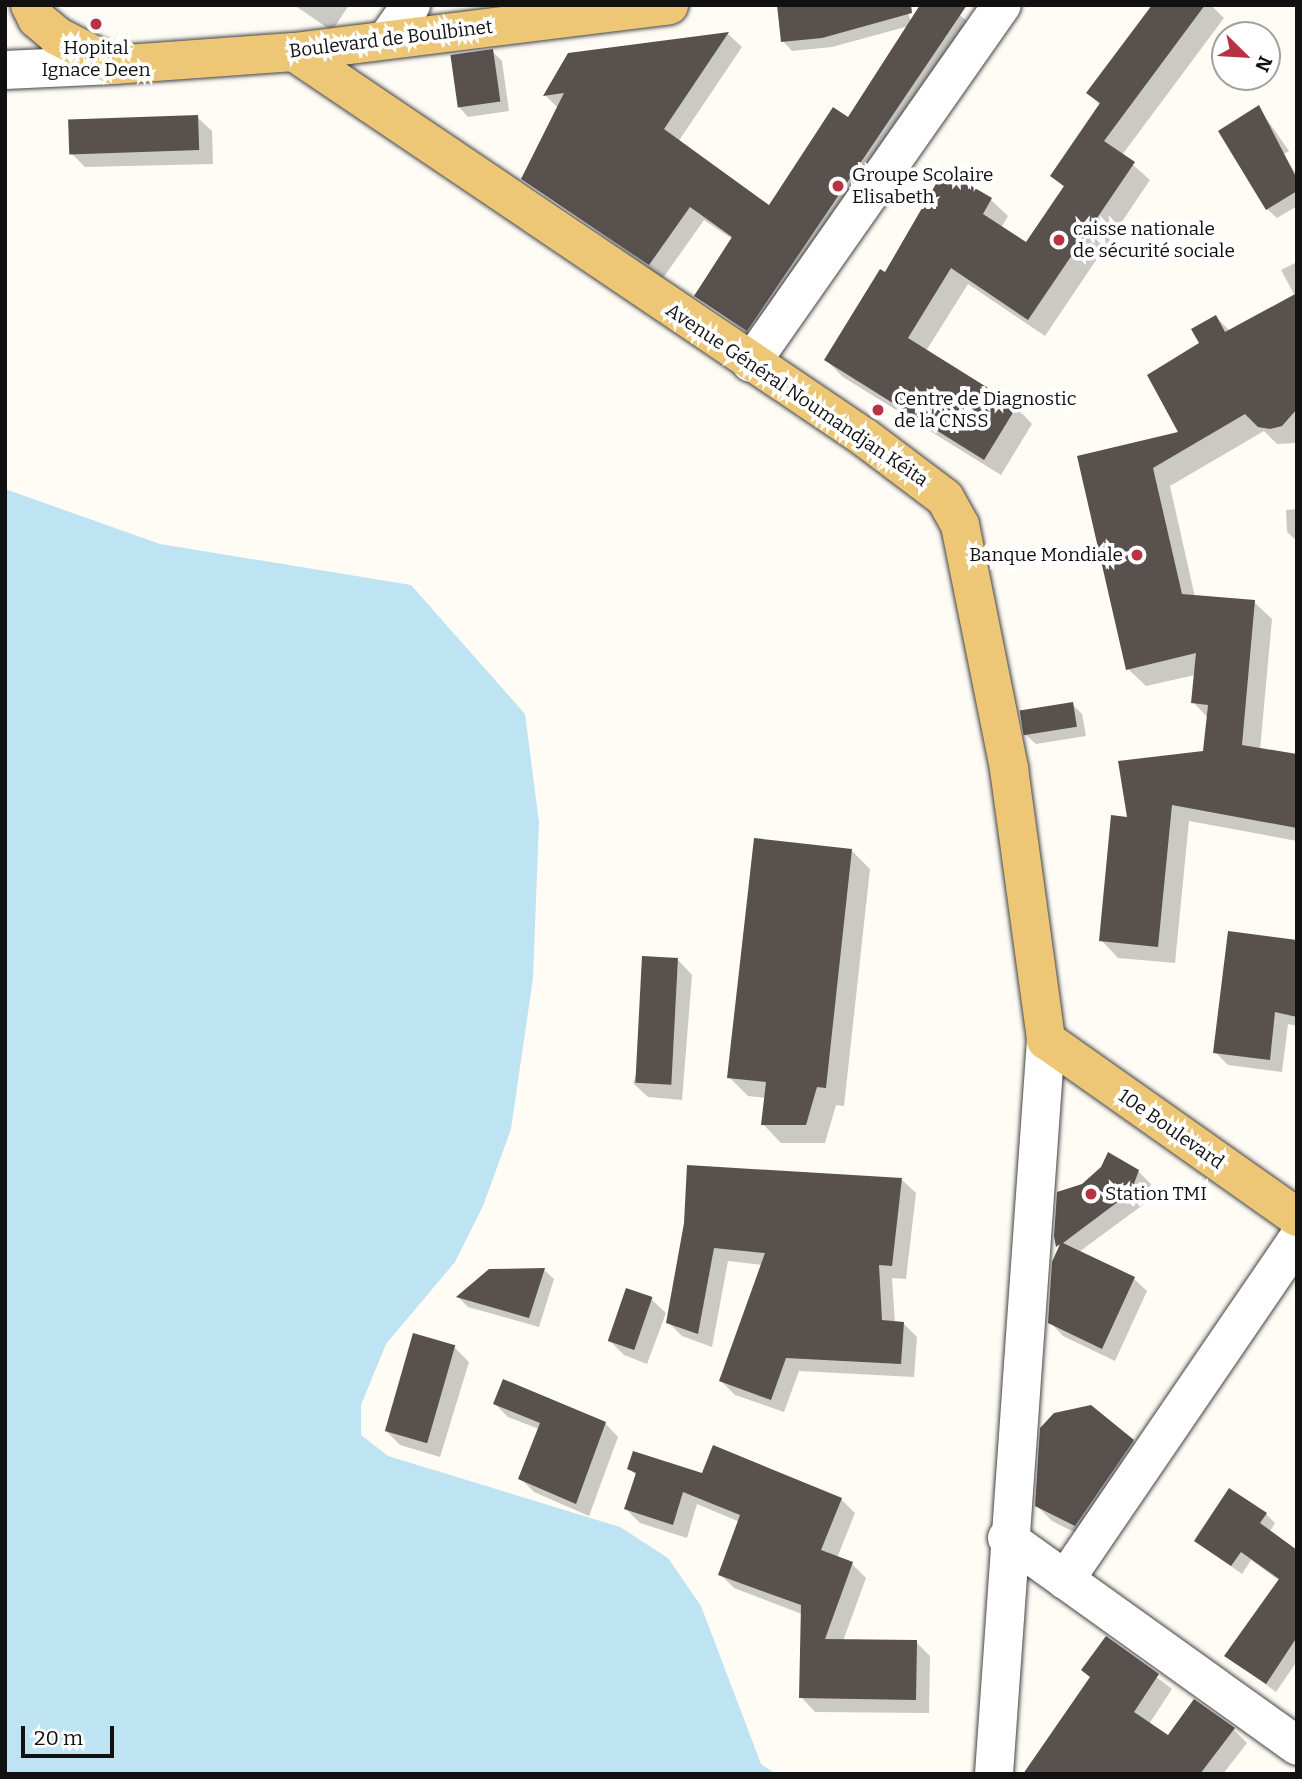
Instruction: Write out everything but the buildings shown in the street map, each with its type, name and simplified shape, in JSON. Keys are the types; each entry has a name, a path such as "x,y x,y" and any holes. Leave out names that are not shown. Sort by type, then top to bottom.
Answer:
{"main road":[{"path":"30,5 37,19 57,36 113,65"},
{"name":"Boulevard de Boulbinet","path":"113,65 294,52 670,5"},
{"name":"Avenue Général Noumandjan Kéita","path":"294,52 924,480 945,498 960,524 1009,769 1046,1040"},
{"name":"10e Boulevard","path":"1046,1040 1297,1217"}],"street":[{"path":"387,39 411,5"},
{"path":"751,363 1002,5"},
{"path":"5,71 113,65"},
{"path":"994,1774 1007,1538 1046,1040"},
{"path":"1065,1580 1297,1240"},
{"path":"1007,1538 1297,1746"}],"water":[{"path":"5,489 160,544 411,585 525,714 539,822 533,978 511,1129 483,1206 455,1262 386,1344 361,1405 361,1435 388,1456 620,1527 668,1558 701,1606 761,1764 776,1774 5,1774"}],"place":[{"name":"Hopital Ignace Deen","path":"96,24"},
{"name":"Groupe Scolaire Elisabeth","path":"838,186"},
{"name":"caisse nationale de sécurité sociale","path":"1059,240"},
{"name":"Centre de Diagnostic de la CNSS","path":"878,410"},
{"name":"Banque Mondiale","path":"1137,555"},
{"name":"Station TMI","path":"1091,1194"}]}
